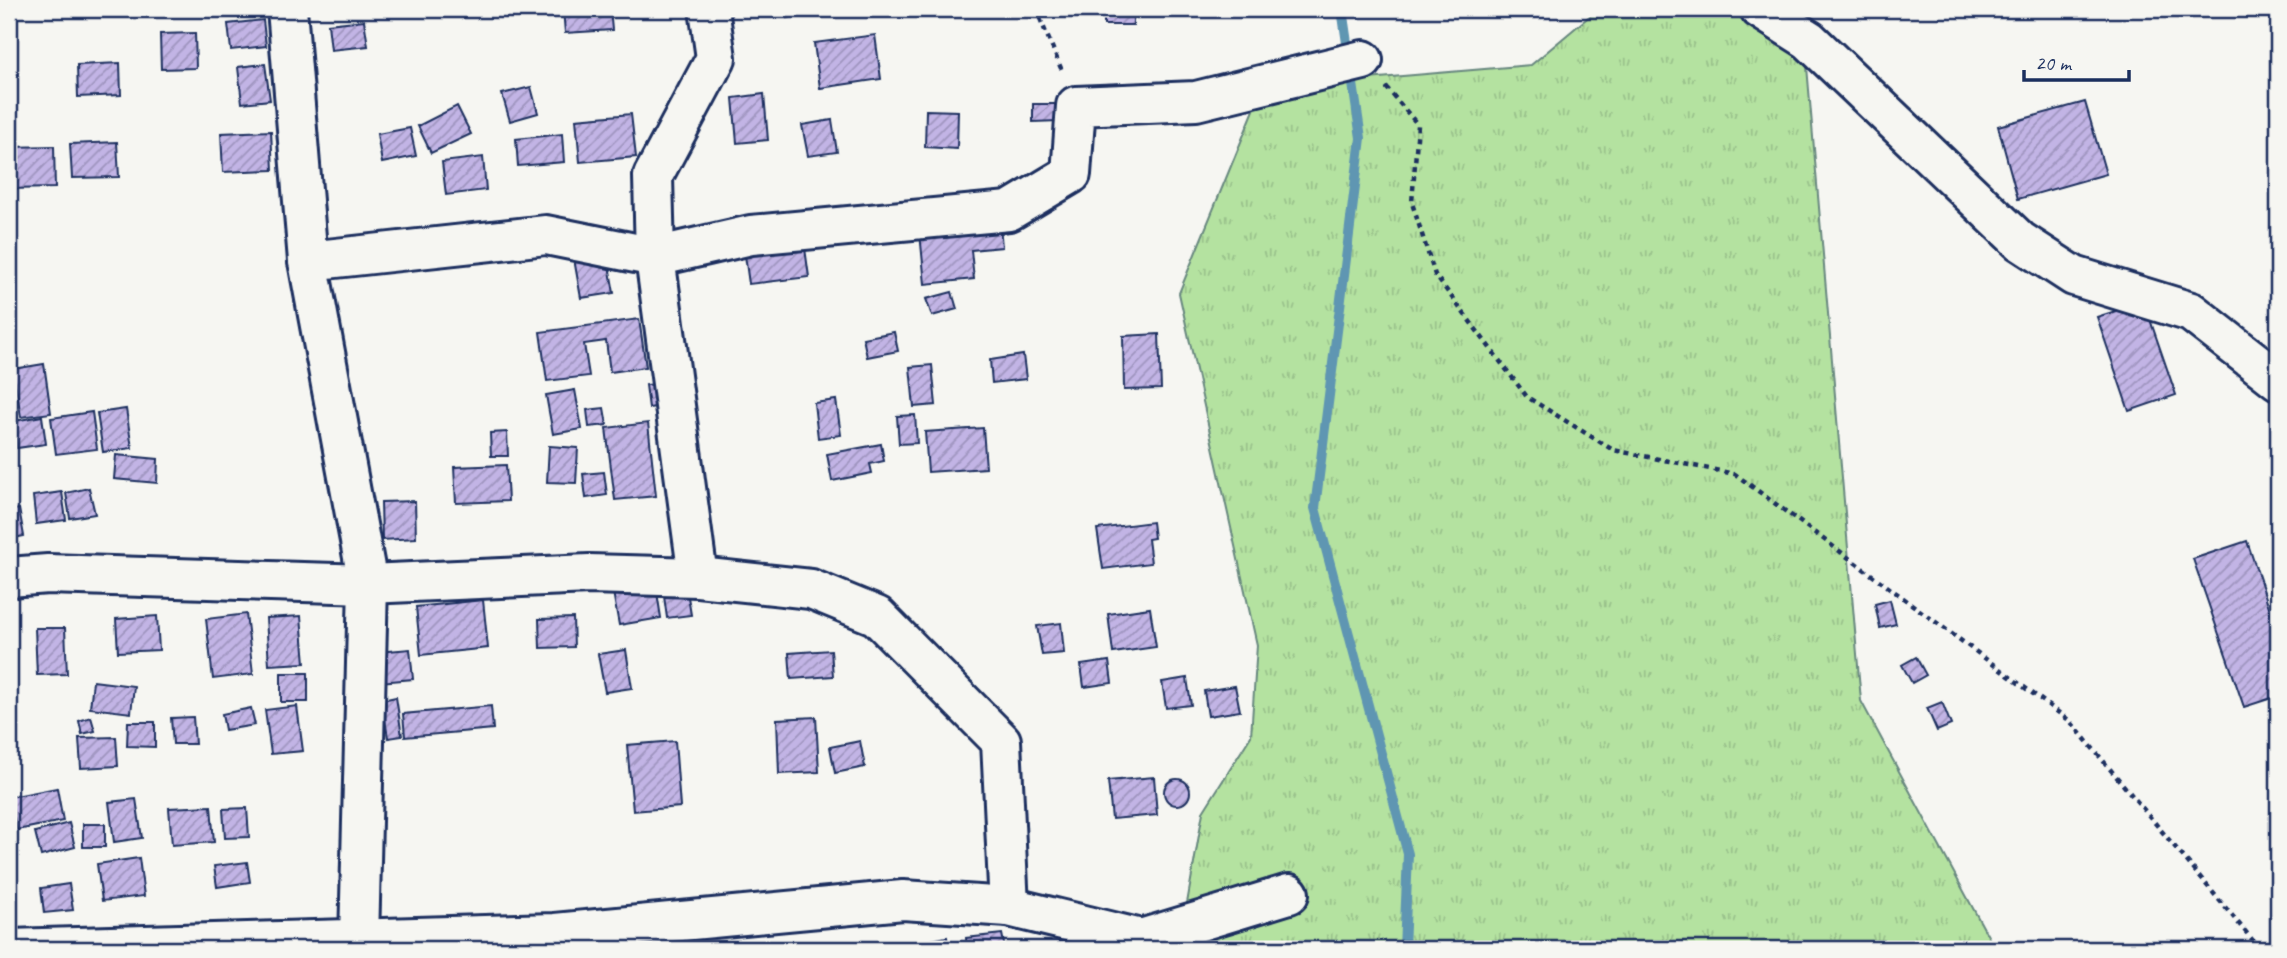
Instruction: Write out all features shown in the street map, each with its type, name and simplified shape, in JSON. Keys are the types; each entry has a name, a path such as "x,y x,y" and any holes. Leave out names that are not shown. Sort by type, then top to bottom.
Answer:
{"street":[{"path":"287,9 307,261 368,584 359,940"},
{"path":"698,577 655,257 653,176 716,58 709,9"},
{"path":"1760,9 1809,40 2020,241 2074,276 2191,312 2278,380"},
{"path":"307,261 546,235 655,257 751,235 1009,211 1071,174 1076,106 1196,101 1363,60"},
{"path":"9,577 48,574 368,584 589,574 698,577 811,589 877,616 1000,741 1009,907"},
{"path":"9,949 555,933 903,900 1009,907 1141,939 1289,894"}],"path":[{"path":"1036,9 1076,106"},
{"path":"1363,60 1418,125 1412,203 1435,275 1527,397 1614,450 1735,474 2070,721 2260,949"}],"green space":[{"path":"1598,9 1723,9 1805,43 1861,701 1995,949 1179,949 1203,812 1251,736 1257,645 1179,293 1263,88 1531,65"}],"building":[{"path":"563,9 610,9 612,30 565,33"},
{"path":"784,9 817,9 817,10 787,18"},
{"path":"1104,9 1133,9 1133,25 1104,25"},
{"path":"1196,9 1214,9 1214,16 1196,15"},
{"path":"263,20 266,46 231,50 228,24"},
{"path":"364,20 368,46 331,50 328,24"},
{"path":"195,33 196,68 161,69 160,34"},
{"path":"875,35 881,79 820,88 814,43"},
{"path":"120,63 121,95 78,97 77,65"},
{"path":"265,64 270,100 242,103 238,67"},
{"path":"531,87 538,113 510,121 502,94"},
{"path":"764,94 768,140 737,143 733,98"},
{"path":"2085,102 2106,174 2018,199 1998,126"},
{"path":"1033,104 1059,104 1059,121 1033,122"},
{"path":"457,106 471,134 431,153 418,126"},
{"path":"926,110 958,111 957,149 925,147"},
{"path":"631,114 636,157 580,162 576,119"},
{"path":"832,120 837,152 808,156 802,125"},
{"path":"410,128 416,156 382,163 377,134"},
{"path":"271,131 273,170 223,172 221,133"},
{"path":"562,134 564,162 518,166 516,139"},
{"path":"117,142 119,177 72,178 70,144"},
{"path":"54,146 55,188 9,189 9,147"},
{"path":"483,157 486,190 446,195 442,162"},
{"path":"1000,225 1002,247 971,250 974,279 925,284 920,233"},
{"path":"804,241 809,277 749,284 744,248"},
{"path":"607,254 614,293 581,298 574,259"},
{"path":"952,292 957,309 932,316 926,299"},
{"path":"2144,302 2176,395 2129,411 2097,317"},
{"path":"639,319 646,367 610,372 606,341 584,344 589,376 547,381 540,332"},
{"path":"894,332 898,351 867,357 863,338"},
{"path":"1159,334 1161,389 1124,390 1123,336"},
{"path":"1023,355 1026,379 992,383 990,360"},
{"path":"44,364 51,413 21,417 13,369"},
{"path":"932,365 936,405 914,407 910,367"},
{"path":"670,382 673,404 649,408 646,385"},
{"path":"575,390 582,429 553,434 546,395"},
{"path":"836,400 841,435 818,438 814,403"},
{"path":"604,408 607,425 589,427 587,410"},
{"path":"126,409 132,448 103,452 97,413"},
{"path":"92,412 97,449 56,454 51,418"},
{"path":"915,415 917,443 899,444 897,416"},
{"path":"42,416 46,444 17,448 14,421"},
{"path":"648,423 656,496 615,500 606,428"},
{"path":"983,428 986,468 928,472 925,432"},
{"path":"507,432 508,456 491,456 490,433"},
{"path":"881,444 884,461 870,464 872,473 832,481 827,454"},
{"path":"549,446 578,448 576,483 547,482"},
{"path":"116,455 158,459 157,483 114,479"},
{"path":"506,465 508,501 456,503 454,467"},
{"path":"604,472 607,495 586,498 583,474"},
{"path":"89,488 95,514 70,518 66,493"},
{"path":"62,492 66,520 36,524 33,496"},
{"path":"415,501 416,538 382,540 381,502"},
{"path":"19,509 24,536 9,539 9,511"},
{"path":"1152,522 1154,538 1148,539 1151,563 1103,569 1097,529"},
{"path":"2247,541 2278,634 2278,696 2244,707 2193,559"},
{"path":"686,585 691,615 667,618 663,589"},
{"path":"656,586 661,618 619,625 613,592"},
{"path":"483,600 488,648 421,655 416,607"},
{"path":"1890,600 1896,624 1880,628 1875,604"},
{"path":"1150,608 1156,647 1113,653 1108,614"},
{"path":"246,614 253,674 213,679 206,619"},
{"path":"157,616 159,650 118,652 116,619"},
{"path":"301,616 305,663 269,665 266,618"},
{"path":"573,618 574,647 540,648 539,619"},
{"path":"1061,623 1064,653 1042,655 1037,626"},
{"path":"35,628 65,628 67,674 37,675"},
{"path":"410,649 413,679 380,682 377,652"},
{"path":"626,650 632,688 605,692 598,654"},
{"path":"831,650 833,676 791,679 789,653"},
{"path":"1916,657 1926,675 1912,683 1902,665"},
{"path":"1109,661 1112,683 1084,687 1081,665"},
{"path":"281,673 308,673 308,702 281,702"},
{"path":"1187,678 1191,705 1166,708 1162,682"},
{"path":"93,681 134,686 131,713 90,708"},
{"path":"1235,686 1240,711 1208,716 1204,691"},
{"path":"396,697 402,736 388,738 382,700"},
{"path":"1942,702 1951,725 1937,731 1927,708"},
{"path":"297,706 303,751 271,754 265,710"},
{"path":"491,706 493,729 405,737 403,714"},
{"path":"251,708 255,725 225,730 222,714"},
{"path":"91,717 95,731 82,734 79,721"},
{"path":"193,717 195,744 173,744 171,718"},
{"path":"816,717 819,772 779,774 777,719"},
{"path":"128,722 155,722 155,747 127,746"},
{"path":"116,737 118,766 81,768 79,738"},
{"path":"675,741 680,807 633,811 627,745"},
{"path":"860,741 865,767 835,773 830,747"},
{"path":"1154,777 1157,815 1112,819 1108,781"},
{"path":"1177,779 1186,783 1190,792 1186,801 1177,805 1168,801 1164,792 1168,783"},
{"path":"57,788 63,821 17,830 10,797"},
{"path":"136,799 142,838 114,842 109,802"},
{"path":"211,806 214,842 172,845 169,808"},
{"path":"247,808 249,837 225,838 223,809"},
{"path":"69,823 75,847 41,856 35,832"},
{"path":"83,824 105,824 105,847 83,847"},
{"path":"139,858 144,896 102,901 97,864"},
{"path":"247,862 250,882 217,887 214,866"},
{"path":"69,884 73,910 44,913 41,888"},
{"path":"1002,934 1005,949 967,949 966,938"},
{"path":"690,936 692,949 650,949 649,942"},
{"path":"947,937 949,949 921,949 920,942"}],"waterway":[{"path":"1342,9 1361,138 1315,508 1408,854 1404,949"}]}
